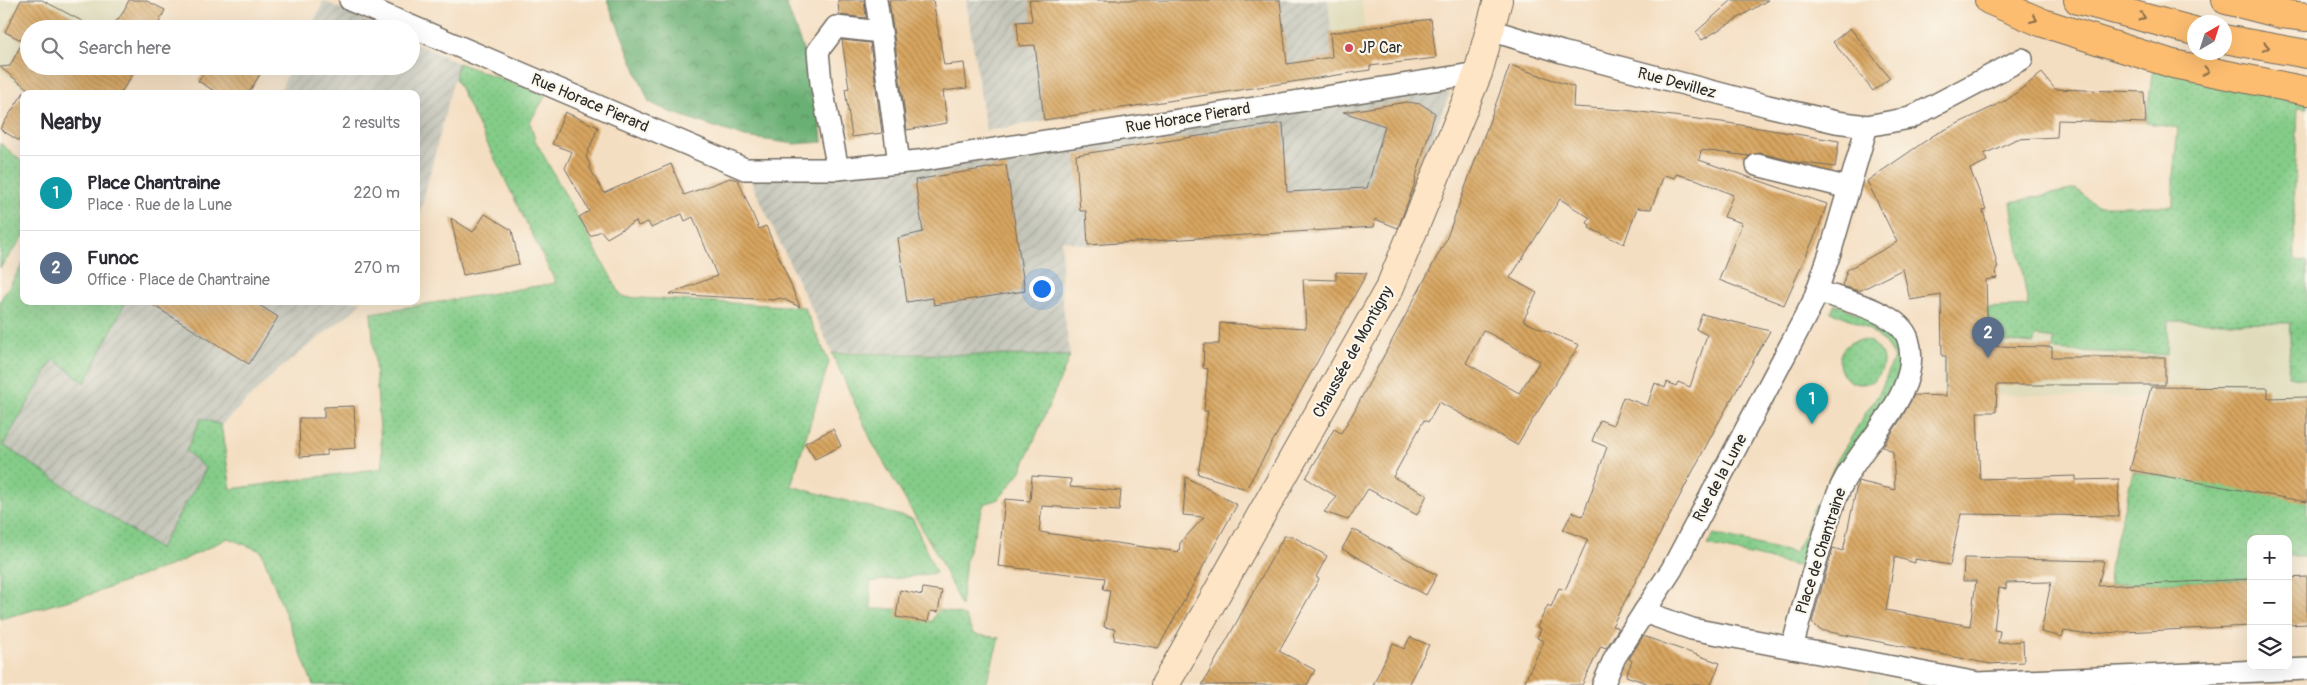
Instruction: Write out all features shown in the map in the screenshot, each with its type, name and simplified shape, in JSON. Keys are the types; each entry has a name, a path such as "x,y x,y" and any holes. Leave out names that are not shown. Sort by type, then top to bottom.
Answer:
{"highway":[{"path":"1989,0 2043,23 2173,64 2307,91"},
{"path":"2078,0 2187,29"},
{"path":"2226,0 2281,14 2307,17"},
{"path":"2232,40 2307,54"}],"main road":[{"name":"Chaussée de Montigny","path":"1165,685 1390,287 1478,73 1498,0"}],"street":[{"name":"Rue Horace Pierard","path":"350,0 396,20"},
{"path":"876,0 899,162"},
{"path":"838,168 821,83 818,51 836,27 881,32"},
{"name":"Rue Horace Pierard","path":"420,30 745,170 838,168 899,162 1478,73"},
{"name":"Rue Devillez","path":"1490,30 1562,52 1758,104 1836,122 1867,126 1910,118 2022,59"},
{"path":"1757,165 1849,188 1867,126"},
{"name":"Rue de la Lune","path":"1603,685 1615,658 1672,568 1813,302 1849,188"},
{"name":"Place de Chantraine","path":"1783,646 1810,578 1844,479 1895,404 1909,378 1910,354 1908,337 1896,323 1876,309 1849,303 1817,291"},
{"path":"1644,612 1692,629 1978,683 2307,669"}],"shaded area":[{"path":"0,0 128,0 118,20 20,20 20,75 45,75 72,90 24,90 0,72"},
{"path":"966,0 1328,0 1335,69 986,131"},
{"path":"1326,0 1361,0 1370,66 1335,69"},
{"path":"324,1 365,20 314,20"},
{"path":"420,45 458,63 420,212 420,90 280,90 288,75 420,75"},
{"path":"1450,92 1398,228 1374,219 1373,227 1090,246 1062,240 1061,290 1070,356 832,352 745,169"},
{"path":"2076,189 2097,206 2294,208 2295,260 2288,375 2307,379 2307,497 2129,471 2152,398 1943,393 1942,319 1992,306 2028,306 2011,202"},
{"path":"124,305 358,305 278,370 221,425 201,418 207,468 159,550 2,445 54,358 85,383"},
{"path":"1871,674 1884,679 1928,685 1868,685"}],"green space":[{"path":"607,0 785,0 810,69 823,142 795,144 745,137 670,112 649,102"},
{"path":"458,63 546,95 530,122 535,140 622,297 804,307 829,362 791,486 913,519 936,573 870,582 871,609 899,609 931,622 938,609 965,616 973,634 999,638 986,685 313,685 261,551 228,538 177,563 92,594 0,619 0,301 20,268 20,305 124,305 85,383 54,359 3,445 159,549 206,469 186,451 201,418 221,425 231,489 383,468 371,313 556,283 455,78"},
{"path":"2156,67 2307,102 2307,108 2298,107 2294,208 2295,260 2307,261 2307,379 2288,376 2291,323 2168,321 2167,355 2053,350 2054,339 2036,336 2033,344 1992,340 1987,308 2028,306 2011,202 2076,189 2097,206 2173,206 2173,175 2178,128 2146,123 2152,73"},
{"path":"0,143 20,160 20,241 0,268"},
{"path":"1835,304 1885,328 1905,356 1888,398 1805,563 1797,566 1707,545 1714,534 1794,553 1806,532 1813,510 1823,494 1835,464 1880,392 1894,358 1889,349 1875,334 1850,319 1831,312"},
{"path":"1857,340 1865,340 1877,346 1883,362 1877,378 1865,384 1857,384 1845,378 1839,366 1839,358 1845,346"},
{"path":"832,353 1070,356 1021,471 999,499 984,504 966,559 961,606 938,556 873,444"},
{"path":"2133,472 2307,497 2307,556 2292,556 2292,535 2247,535 2247,579 2110,585 2109,568"}],"building":[{"path":"21,0 42,0 80,20 20,20 20,40 5,32"},
{"path":"129,0 145,0 165,10 160,20 117,20"},
{"path":"838,0 864,0 866,18 839,15"},
{"path":"889,0 933,0 944,65 964,63 967,88 943,91 947,123 907,130"},
{"path":"1029,0 1280,0 1287,64 1332,57 1330,33 1431,19 1436,58 1370,66 1370,70 1044,120 1035,45 1019,46 1017,22 1032,21"},
{"path":"1732,0 1768,0 1702,40 1696,32"},
{"path":"1850,28 1890,78 1873,91 1833,42"},
{"path":"842,40 870,43 882,133 852,137 845,89 849,88"},
{"path":"20,47 20,75 132,75 123,90 29,90 0,67 10,66"},
{"path":"1510,65 1574,87 1573,107 1624,110 1722,122 1839,141 1835,167 1796,162 1760,153 1749,156 1701,150 1699,160 1827,204 1818,229 1784,305 1719,280 1742,223 1724,217 1733,195 1698,180 1676,174 1675,178 1664,175 1651,209 1637,208 1624,244 1589,228 1590,225 1587,223 1590,218 1560,199 1510,278 1537,293 1523,321 1579,345 1517,445 1439,402 1428,422 1424,420 1393,477 1427,495 1417,515 1368,489 1348,520 1324,512 1337,497 1306,478 1334,429 1341,433 1353,413 1446,240","holes":["1483,330 1540,361 1519,393 1466,363"]},
{"path":"2042,73 2055,89 2144,92 2146,123 2058,120 2057,137 2017,139 1984,154 1987,161 1970,169 1986,209 1983,210 1998,268 1996,269 1997,278 1986,280 1988,346 2052,347 2052,357 2165,357 2165,385 1997,385 1996,412 1977,412 1980,479 2076,476 2076,480 2119,479 2118,516 1961,514 1950,565 1915,559 1915,563 1895,557 1886,610 1970,626 1976,581 1963,581 1964,558 2104,561 2098,586 2247,579 2247,626 2082,634 2064,631 2062,637 2041,632 2051,582 2006,583 2006,589 1999,588 1994,630 2000,631 1998,643 2023,641 2024,662 1990,664 1820,630 1812,622 1833,548 1843,551 1858,481 1895,490 1893,452 1883,446 1914,395 1946,396 1946,356 1942,356 1941,295 1910,300 1903,269 1859,291 1842,286 1847,270 1897,242 1867,181 1934,135 2007,100"},
{"path":"202,75 260,75 250,90 213,90 198,81"},
{"path":"20,98 20,142 0,129"},
{"path":"1407,102 1421,104 1435,113 1416,180 1398,228 1375,219 1374,227 1088,245 1086,211 1080,211 1076,155 1283,123 1287,192 1367,188 1385,126 1343,112"},
{"path":"565,112 598,127 586,157 590,169 604,193 671,164 684,195 730,178 738,180 759,229 766,226 800,307 781,298 773,300 669,294 717,276 693,217 685,221 682,214 651,228 648,222 638,226 636,221 607,238 601,231 590,236 579,217 589,211 565,168 572,152 552,144"},
{"path":"1006,165 1025,291 934,305 933,298 907,302 898,238 923,232 915,180"},
{"path":"485,214 512,230 519,264 463,275 451,218 473,232"},
{"path":"1336,272 1367,273 1246,489 1198,474 1208,411 1204,411 1208,369 1203,368 1204,344 1219,344 1220,323 1306,328 1303,279 1336,280"},
{"path":"153,305 259,305 278,317 249,364"},
{"path":"1702,314 1770,331 1717,425 1612,626 1619,628 1606,648 1601,646 1582,685 1523,685 1544,641 1537,638 1541,629 1537,627 1548,605 1551,607 1559,588 1565,590 1588,539 1563,530 1572,512 1582,516 1584,513 1607,447 1592,441 1600,420 1613,425 1623,397 1647,406 1655,383 1665,388 1667,382 1676,386 1678,382 1690,387 1707,335 1696,329"},
{"path":"2151,387 2268,388 2268,398 2307,397 2307,502 2130,470"},
{"path":"354,406 356,448 327,450 327,455 300,457 299,418 324,418 324,407"},
{"path":"833,429 841,446 815,459 805,443"},
{"path":"1032,476 1071,479 1070,487 1121,491 1119,511 1042,506 1039,532 1179,552 1180,543 1204,517 1183,515 1186,477 1237,505 1158,648 1114,640 1115,629 1104,627 1110,590 1103,589 1105,578 998,566 1005,499 1030,501"},
{"path":"1353,529 1437,575 1426,595 1342,549"},
{"path":"1284,536 1292,536 1327,556 1316,577 1319,579 1279,651 1315,670 1307,685 1202,685"},
{"path":"2307,577 2307,624 2292,625 2292,578"},
{"path":"923,588 942,591 938,612 930,611 928,622 896,617 900,590 922,595"},
{"path":"1643,636 1720,663 1711,685 1652,685 1626,676 1632,661 1629,659"},
{"path":"1410,637 1429,645 1408,685 1373,685 1393,643 1404,649"}],"place":[{"name":"JP Car","path":"1349,48"},
{"name":"Funoc","path":"1988,358"},
{"name":"Place Chantraine","path":"1812,424"}]}
